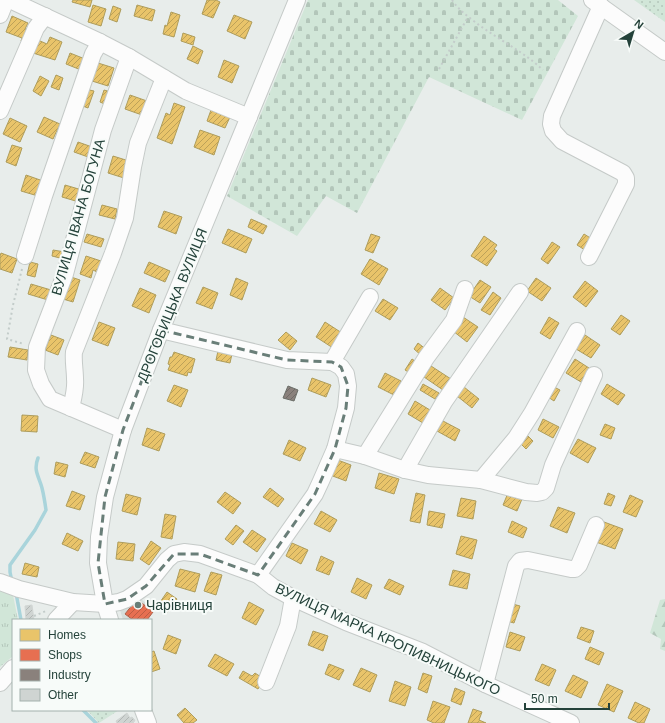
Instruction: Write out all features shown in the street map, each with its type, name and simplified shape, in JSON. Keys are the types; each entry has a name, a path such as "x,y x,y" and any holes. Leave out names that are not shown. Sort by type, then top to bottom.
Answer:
{"street":[{"path":"0,15 6,0"},
{"path":"10,0 100,42 129,57 186,91 249,117"},
{"name":"ДРОГОБИЦЬКА ВУЛИЦЯ","path":"110,619 105,604 98,563 99,538 105,497 123,430 161,330 297,0"},
{"path":"589,257 626,184 626,178 623,173 562,141 553,131 551,124 552,116 597,3 665,52"},
{"path":"0,111 36,28 45,16"},
{"path":"25,256 44,196 91,62 100,42"},
{"name":"ВУЛИЦЯ ІВАНА БОГУНА","path":"70,408 50,400 40,384 36,370 37,348 65,274 103,130 129,57"},
{"path":"123,430 70,408 75,390 73,359 74,352 113,253 125,218 138,143 164,78"},
{"path":"365,456 426,358 454,320 465,289"},
{"path":"405,470 444,402 520,292"},
{"path":"332,362 370,297"},
{"path":"161,330 287,360 332,362 341,367 346,374 348,386 346,408 335,449 321,481 315,494 258,575"},
{"path":"481,480 516,438 577,331"},
{"path":"335,449 365,456 405,470 428,475 481,480 526,492 542,492 546,488 553,465 594,375"},
{"path":"485,684 517,563 528,560 571,569 575,568 579,565 596,525"},
{"name":"ВУЛИЦЯ МАРКА КРОПИВНИЦЬКОГО","path":"10,586 73,602 105,604 119,602 127,599 146,586 167,560 174,554 184,552 200,554 258,575 273,587 293,598 346,622 423,652 485,684 571,723"},
{"path":"266,682 288,626 293,598"},
{"path":"57,619 73,602"},
{"path":"0,683 12,669"},
{"path":"143,711 148,723"}],"path":[{"path":"452,0 468,17 534,62 543,70"},
{"path":"439,69 468,17"},
{"path":"25,256 7,339 37,348"}],"highlighted area":[{"path":"161,330 287,360 332,362 341,367 348,386 346,408 335,449 315,494 258,575 200,554 174,554 146,586 127,599 105,604 98,563 105,497 123,430"}],"shaded area":[{"name":"Чарівниця","path":"137,596 155,610 148,619 123,619 120,610"}],"green space":[{"path":"308,0 558,0 578,16 522,120 429,77 357,213 326,196 297,236 227,196"},
{"path":"634,0 665,0 665,22"},
{"path":"0,590 13,595 18,619 12,619 12,657 0,667"},
{"path":"665,599 665,651 660,649 661,639 650,633 660,600"},
{"path":"88,711 117,711 99,723"}],"building: Homes":[{"path":"73,0 92,0 90,7 72,2"},
{"path":"207,0 216,0 220,2 213,18 202,14"},
{"path":"93,5 106,9 101,26 88,22"},
{"path":"137,5 155,10 152,21 134,16"},
{"path":"113,6 121,9 117,22 109,19"},
{"path":"171,12 180,15 174,37 163,34"},
{"path":"234,15 252,22 245,39 227,31"},
{"path":"12,16 28,23 25,29 31,31 26,43 21,41 22,38 6,32"},
{"path":"183,33 195,37 193,45 181,41"},
{"path":"50,37 62,42 55,60 33,53 38,40 47,44"},
{"path":"193,46 203,51 198,64 187,59"},
{"path":"70,53 85,59 81,70 66,64"},
{"path":"224,60 239,66 232,83 218,77"},
{"path":"98,63 114,68 108,86 92,81"},
{"path":"56,75 63,78 59,90 51,87"},
{"path":"40,76 49,81 41,96 33,91"},
{"path":"85,89 94,91 88,108 80,105"},
{"path":"104,90 111,92 107,105 100,102"},
{"path":"130,95 147,101 142,115 125,109"},
{"path":"174,103 185,107 172,144 157,138 166,113 170,115"},
{"path":"211,110 230,117 225,128 207,121"},
{"path":"44,117 60,124 53,139 37,132"},
{"path":"10,118 27,126 20,142 3,134"},
{"path":"200,130 220,137 214,155 194,147"},
{"path":"78,142 95,148 91,158 74,152"},
{"path":"12,145 22,148 16,166 6,162"},
{"path":"113,156 129,161 124,178 108,173"},
{"path":"26,175 43,181 38,196 21,191"},
{"path":"65,185 82,190 79,202 62,197"},
{"path":"102,205 117,209 115,219 99,215"},
{"path":"164,211 182,217 176,234 158,227"},
{"path":"251,219 267,226 263,234 248,227"},
{"path":"228,229 252,239 246,253 222,243"},
{"path":"87,234 104,239 101,247 84,242"},
{"path":"371,234 380,237 373,253 365,250"},
{"path":"584,234 592,239 585,250 577,245"},
{"path":"484,236 497,245 494,249 497,251 487,266 471,256"},
{"path":"552,242 560,247 548,264 541,259"},
{"path":"53,250 65,252 64,259 52,256"},
{"path":"1,253 17,259 12,273 0,269"},
{"path":"86,256 101,261 97,272 93,270 91,278 80,274"},
{"path":"370,259 388,269 379,285 361,274"},
{"path":"30,262 38,264 35,277 27,275"},
{"path":"149,262 170,271 165,282 144,273"},
{"path":"71,277 80,280 73,302 63,299"},
{"path":"236,278 248,283 242,300 230,295"},
{"path":"536,278 551,288 542,301 527,291"},
{"path":"480,280 491,287 480,303 469,296"},
{"path":"585,281 598,291 586,307 573,297"},
{"path":"31,284 51,290 48,300 28,294"},
{"path":"203,287 218,293 212,309 196,303"},
{"path":"140,288 156,295 149,313 132,306"},
{"path":"440,288 454,298 445,310 431,300"},
{"path":"493,292 501,298 490,315 481,310"},
{"path":"383,299 398,308 390,320 375,311"},
{"path":"621,315 630,321 620,335 611,329"},
{"path":"463,317 478,327 467,342 453,331"},
{"path":"549,317 559,323 550,339 540,333"},
{"path":"99,322 115,328 108,346 92,340"},
{"path":"325,322 342,333 333,348 316,337"},
{"path":"286,332 297,341 290,350 278,340"},
{"path":"51,335 64,340 58,355 45,350"},
{"path":"585,335 600,345 591,358 576,349"},
{"path":"418,343 427,350 422,356 414,349"},
{"path":"10,347 28,350 27,360 8,357"},
{"path":"218,351 232,354 230,363 216,360"},
{"path":"174,352 195,359 191,373 188,372 187,376 168,370 170,365 168,364 170,357 172,357"},
{"path":"412,359 418,363 412,374 405,370"},
{"path":"575,359 589,368 581,382 566,373"},
{"path":"431,366 451,379 443,390 424,377"},
{"path":"385,373 401,381 394,395 378,387"},
{"path":"312,378 331,385 326,397 308,390"},
{"path":"423,384 439,393 435,399 420,390"},
{"path":"607,384 625,395 618,405 601,394"},
{"path":"174,385 188,390 181,407 167,401"},
{"path":"464,387 479,399 472,408 457,396"},
{"path":"554,387 560,390 554,401 548,397"},
{"path":"415,401 430,410 423,423 408,414"},
{"path":"22,415 38,416 37,432 21,431"},
{"path":"543,419 559,427 553,438 538,430"},
{"path":"443,421 460,430 455,441 437,431"},
{"path":"605,424 615,428 611,439 600,435"},
{"path":"147,428 165,434 159,451 142,445"},
{"path":"528,436 533,441 526,449 521,444"},
{"path":"578,439 596,448 588,463 570,453"},
{"path":"289,440 306,448 300,461 283,454"},
{"path":"85,452 99,457 95,468 80,463"},
{"path":"335,459 351,465 346,481 330,475"},
{"path":"56,462 68,465 65,477 54,474"},
{"path":"379,473 399,479 394,494 375,488"},
{"path":"270,488 284,499 278,507 263,497"},
{"path":"72,491 85,496 80,510 66,506"},
{"path":"225,492 241,503 233,514 217,502"},
{"path":"416,493 425,495 420,523 410,521"},
{"path":"508,493 522,499 517,511 503,505"},
{"path":"608,493 615,496 611,506 604,504"},
{"path":"126,494 141,498 137,515 122,511"},
{"path":"630,495 643,501 636,517 623,512"},
{"path":"461,498 476,501 473,519 457,516"},
{"path":"558,507 575,513 567,533 550,526"},
{"path":"321,511 337,520 330,532 314,524"},
{"path":"429,511 445,514 442,528 427,525"},
{"path":"165,514 176,516 172,539 161,537"},
{"path":"512,521 527,528 523,538 508,532"},
{"path":"604,522 623,529 615,549 596,542"},
{"path":"236,525 244,531 233,545 225,539"},
{"path":"252,530 266,539 257,552 243,542"},
{"path":"67,533 83,541 78,551 62,544"},
{"path":"461,536 477,540 472,559 456,554"},
{"path":"151,541 161,548 149,565 140,559"},
{"path":"118,542 135,544 133,561 116,559"},
{"path":"292,543 308,550 301,564 286,556"},
{"path":"321,556 334,562 329,575 316,570"},
{"path":"25,563 39,567 37,577 22,574"},
{"path":"180,569 200,574 195,592 175,586"},
{"path":"453,570 470,574 467,589 449,585"},
{"path":"211,572 222,575 216,595 204,591"},
{"path":"357,578 372,585 366,599 351,592"},
{"path":"389,579 404,586 400,595 384,588"},
{"path":"167,592 177,599 168,612 158,605"},
{"path":"249,602 264,610 256,625 242,618"},
{"path":"509,603 520,606 514,623 503,620"},
{"path":"581,627 594,631 590,643 577,638"},
{"path":"313,631 328,636 323,651 308,645"},
{"path":"510,632 525,637 520,651 506,647"},
{"path":"168,635 181,640 176,654 163,649"},
{"path":"590,647 604,653 599,665 585,659"},
{"path":"154,651 160,669 152,672 152,652"},
{"path":"215,654 234,664 227,676 208,666"},
{"path":"329,664 344,670 339,680 325,674"},
{"path":"542,664 556,670 549,686 535,680"},
{"path":"361,668 377,675 370,692 353,685"},
{"path":"243,671 252,676 255,673 264,679 258,689 239,678"},
{"path":"423,673 432,676 427,693 418,689"},
{"path":"573,675 588,682 581,698 565,691"},
{"path":"395,681 411,687 405,706 389,701"},
{"path":"607,684 623,691 614,712 598,705"},
{"path":"455,688 465,692 461,705 451,701"},
{"path":"433,701 450,707 444,723 434,723 427,720"},
{"path":"635,702 650,709 644,723 639,723 628,718"},
{"path":"185,708 197,720 193,723 184,723 177,715"},
{"path":"473,709 482,712 479,720 486,723 468,723"}],"building: Shops":[{"name":"Чарівниця","path":"137,599 153,612 148,619 132,619 125,614"}],"building: Industry":[{"path":"288,386 298,390 294,401 283,398"}],"building: Other":[{"path":"32,605 34,619 26,619 25,606"},
{"path":"127,713 130,718 132,717 134,719 134,723 117,723 116,721"}],"waterway":[{"path":"12,582 10,565 35,530 46,510 42,488 36,470 38,458"},
{"path":"16,593 21,619"},
{"path":"84,711 96,723"}],"place":[{"name":"Чарівниця","path":"138,605"}]}
